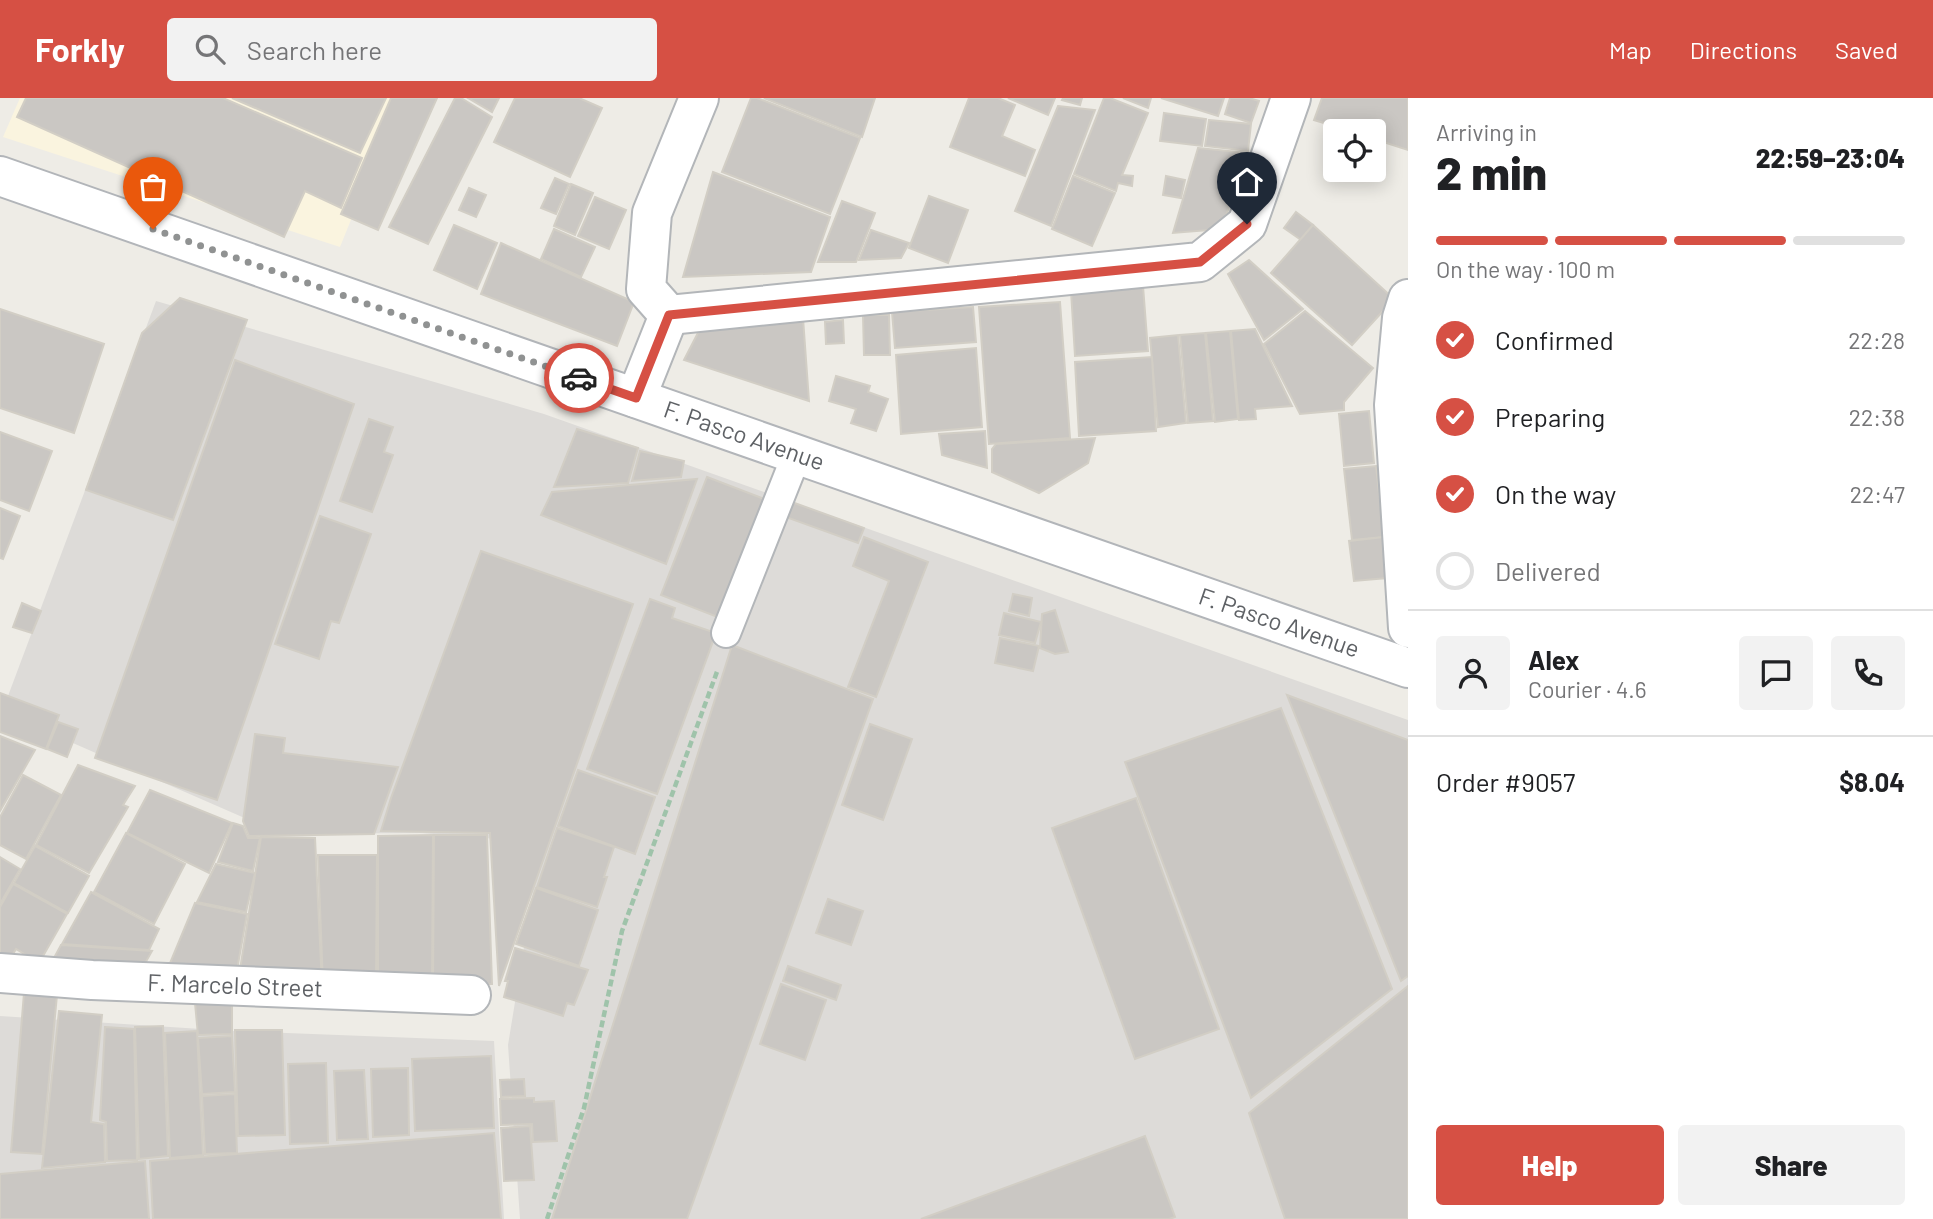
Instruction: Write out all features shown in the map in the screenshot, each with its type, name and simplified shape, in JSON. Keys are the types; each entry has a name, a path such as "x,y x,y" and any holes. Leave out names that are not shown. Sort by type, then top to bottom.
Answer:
{"street":[{"path":"669,315 646,289 652,214 699,98"},
{"path":"669,315 1200,262 1247,224 1291,98"},
{"name":"F. Pasco Avenue","path":"0,176 1408,668"},
{"path":"1408,299 1402,318 1394,405 1408,628"},
{"path":"636,398 669,315"},
{"name":"F. Marcelo Street","path":"0,973 106,981 471,995"}],"lane":[{"path":"726,633 797,454"}],"path":[{"path":"547,1219 583,1108 622,931 726,645 726,633"}],"shaded area":[{"path":"20,98 400,98 340,247 3,137"},
{"path":"156,301 544,414 1408,720 1408,1219 520,1219 508,1045 535,880 510,840 421,833 281,834 2,712"},
{"path":"0,1016 232,1031 494,1041 504,1219 0,1219"}],"building":[{"path":"26,98 223,98 362,158 341,208 305,191 284,237 17,117"},
{"path":"232,98 386,98 360,153"},
{"path":"391,98 437,98 378,230 341,214"},
{"path":"455,98 461,98 492,117 428,244 389,227"},
{"path":"468,98 499,98 492,112"},
{"path":"515,98 579,98 602,108 570,177 494,142"},
{"path":"751,98 860,138 830,214 722,172"},
{"path":"764,98 875,98 862,137"},
{"path":"969,98 998,98 1015,105 1002,136 1035,150 1025,176 950,147"},
{"path":"1008,98 1055,98 1048,115"},
{"path":"1082,98 1080,105 1062,100"},
{"path":"1104,98 1148,113 1122,175 1133,176 1132,186 1118,183 1116,191 1074,174"},
{"path":"1123,98 1151,98 1148,108"},
{"path":"1161,98 1224,98 1218,116"},
{"path":"1230,98 1259,101 1251,123 1225,114"},
{"path":"1322,98 1408,98 1408,150 1386,143 1386,119 1323,119 1323,123 1314,120"},
{"path":"1058,106 1095,110 1051,226 1015,211"},
{"path":"1164,113 1206,119 1202,146 1160,141"},
{"path":"1209,120 1251,124 1248,151 1205,146"},
{"path":"1198,148 1249,153 1221,229 1173,233"},
{"path":"713,172 830,217 811,272 683,277"},
{"path":"1073,176 1115,193 1092,246 1052,229"},
{"path":"1166,176 1185,180 1181,198 1163,195"},
{"path":"555,178 569,184 556,214 541,208"},
{"path":"571,184 593,193 575,235 554,226"},
{"path":"469,188 486,195 476,217 459,210"},
{"path":"929,196 968,210 948,263 909,248"},
{"path":"595,197 626,210 609,249 578,236"},
{"path":"842,201 875,213 856,262 818,262"},
{"path":"1296,212 1313,225 1301,240 1284,228"},
{"path":"454,225 497,243 477,289 434,270"},
{"path":"1313,225 1394,299 1352,345 1271,273"},
{"path":"554,229 595,247 581,277 541,259"},
{"path":"871,230 909,243 901,258 859,260"},
{"path":"501,243 634,302 617,346 481,294"},
{"path":"1249,260 1303,309 1264,340 1228,274"},
{"path":"1143,286 1148,351 1075,356 1071,291"},
{"path":"180,298 247,320 173,520 86,490 142,333"},
{"path":"1060,302 1070,438 989,444 979,307"},
{"path":"973,307 976,342 895,348 892,312"},
{"path":"0,309 104,344 74,433 0,408"},
{"path":"1305,311 1373,368 1344,402 1344,410 1300,414 1264,344"},
{"path":"863,315 889,315 890,355 864,355"},
{"path":"803,318 809,401 684,360 702,325"},
{"path":"843,320 844,343 826,344 825,322"},
{"path":"1255,329 1292,406 1255,409 1256,419 1239,420 1231,331"},
{"path":"1230,331 1238,419 1215,422 1206,333"},
{"path":"1205,333 1213,421 1188,423 1180,335"},
{"path":"1178,335 1186,423 1158,427 1150,338"},
{"path":"976,348 982,427 901,434 896,355"},
{"path":"1152,357 1156,431 1079,436 1075,362"},
{"path":"235,360 354,404 217,800 95,758"},
{"path":"836,376 870,386 868,392 888,399 876,431 851,423 856,409 829,401"},
{"path":"1369,411 1374,463 1344,466 1339,414"},
{"path":"369,419 393,427 384,452 393,455 372,512 340,501"},
{"path":"577,429 638,448 628,483 554,487"},
{"path":"985,431 987,468 942,455 939,434"},
{"path":"0,432 52,451 29,511 0,500"},
{"path":"1095,438 1088,463 1039,493 992,472 992,449 996,444"},
{"path":"640,451 684,461 681,477 632,481"},
{"path":"1376,466 1384,537 1352,540 1344,469"},
{"path":"707,477 767,500 720,618 661,595"},
{"path":"697,479 666,564 541,515 552,492"},
{"path":"789,501 864,528 858,543 783,516"},
{"path":"0,508 20,516 3,559 0,558"},
{"path":"320,516 371,534 339,623 331,621 319,659 275,644"},
{"path":"864,537 928,562 876,697 848,687 889,581 853,566"},
{"path":"1384,537 1387,578 1354,581 1349,541"},
{"path":"481,551 633,604 499,986 490,833 381,831"},
{"path":"1013,594 1032,598 1029,616 1009,611"},
{"path":"650,599 675,608 672,618 716,633 657,794 587,769"},
{"path":"22,603 41,611 32,633 13,627"},
{"path":"1055,610 1068,652 1055,654 1040,648 1042,614"},
{"path":"1004,613 1041,622 1035,643 999,635"},
{"path":"1000,638 1039,646 1033,671 995,663"},
{"path":"732,645 873,699 687,1219 552,1219"},
{"path":"0,693 59,715 46,749 0,732"},
{"path":"1287,695 1408,740 1408,976 1401,981"},
{"path":"1281,708 1392,989 1251,1098 1125,762"},
{"path":"58,722 78,729 67,757 47,749"},
{"path":"870,724 912,739 883,820 842,805"},
{"path":"255,734 285,738 283,753 398,767 374,834 249,836 243,821"},
{"path":"0,736 35,750 0,811"},
{"path":"78,765 135,786 123,805 128,807 89,873 36,845"},
{"path":"578,770 655,797 635,854 558,826"},
{"path":"23,775 61,795 26,859 0,845 0,817"},
{"path":"150,790 232,823 209,873 127,833"},
{"path":"1136,798 1219,1029 1135,1059 1052,828"},
{"path":"233,823 243,826 248,838 260,838 253,871 218,862"},
{"path":"557,828 614,847 597,907 537,887"},
{"path":"126,833 185,864 154,924 94,892"},
{"path":"433,835 432,985 378,985 378,836"},
{"path":"434,835 487,835 492,984 433,985"},
{"path":"261,837 315,838 322,985 238,982"},
{"path":"35,846 89,876 68,913 14,883"},
{"path":"318,855 377,855 376,984 323,985"},
{"path":"0,857 20,869 0,904"},
{"path":"216,864 255,873 246,912 197,902"},
{"path":"13,884 67,914 39,963 16,949 7,964 0,960 0,907"},
{"path":"536,888 598,910 579,966 516,944"},
{"path":"91,892 159,929 149,950 62,944"},
{"path":"828,899 863,911 851,945 816,933"},
{"path":"195,903 247,914 235,981 168,968"},
{"path":"61,945 152,951 139,974 49,967"},
{"path":"515,948 588,970 574,1005 567,1003 563,1016 504,997 508,981 505,981"},
{"path":"788,966 841,985 836,1000 783,981"},
{"path":"781,984 826,1000 805,1060 760,1044"},
{"path":"1408,986 1408,1219 1285,1219 1249,1113"},
{"path":"24,993 57,995 42,1154 11,1152"},
{"path":"195,1003 232,1004 232,1034 198,1035"},
{"path":"59,1011 102,1015 91,1122 104,1124 105,1162 42,1168"},
{"path":"163,1026 168,1156 139,1159 135,1027"},
{"path":"105,1027 134,1029 137,1160 107,1161 106,1122 100,1120"},
{"path":"235,1030 282,1030 285,1135 238,1136"},
{"path":"197,1031 203,1155 170,1158 165,1033"},
{"path":"232,1036 235,1092 202,1094 198,1038"},
{"path":"491,1056 494,1128 415,1131 412,1059"},
{"path":"326,1063 328,1143 290,1144 288,1064"},
{"path":"408,1068 409,1135 373,1137 371,1069"},
{"path":"364,1070 368,1139 337,1140 334,1071"},
{"path":"524,1079 525,1096 501,1097 500,1080"},
{"path":"235,1094 237,1153 205,1154 202,1096"},
{"path":"534,1098 534,1102 554,1101 557,1141 533,1142 532,1124 501,1125 500,1099"},
{"path":"530,1126 534,1180 504,1181 501,1128"},
{"path":"494,1133 501,1219 153,1219 150,1161"},
{"path":"1145,1136 1175,1217 921,1219"},
{"path":"145,1161 149,1219 0,1219 0,1174"}],"way so far":[{"path":"153,229 579,378"}],"route":[{"path":"579,378 636,398 669,315 1200,262 1247,224"}]}
